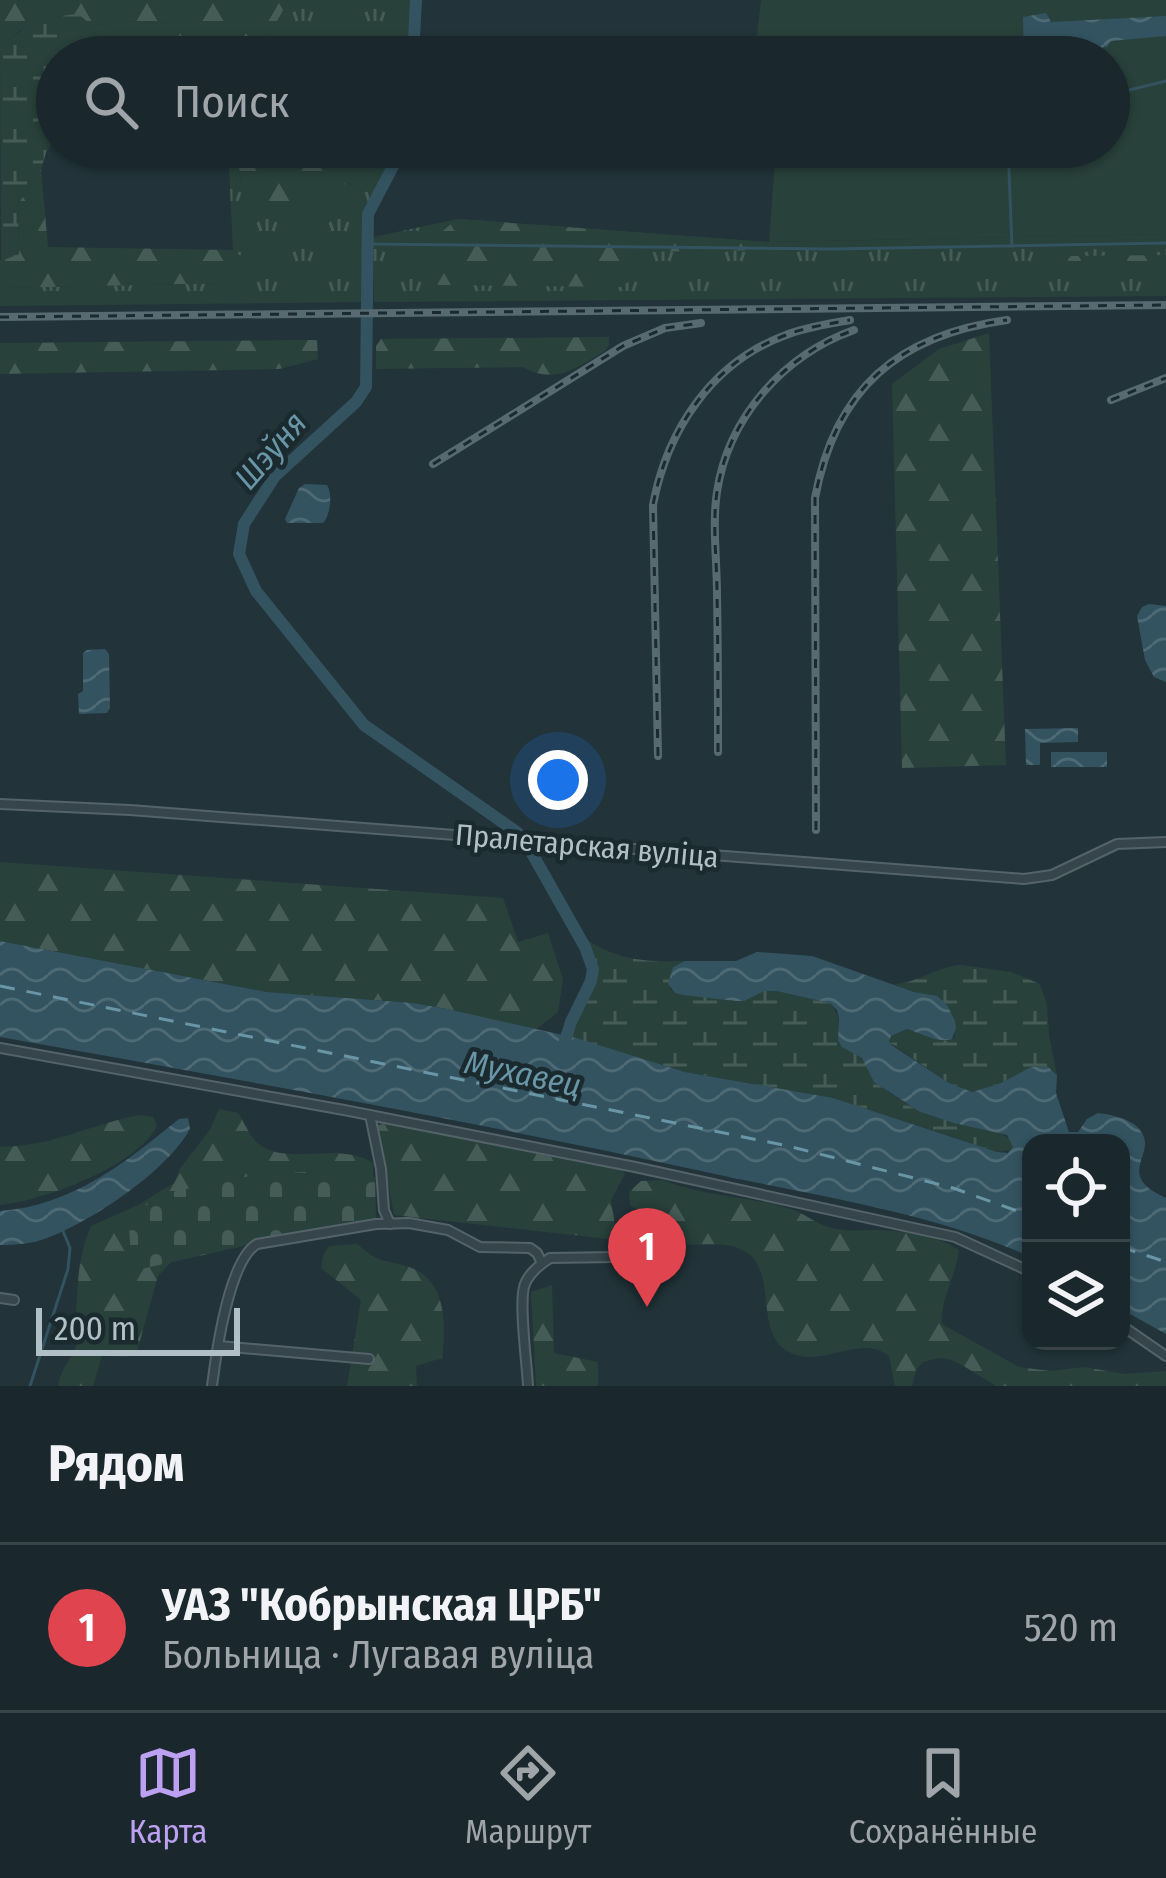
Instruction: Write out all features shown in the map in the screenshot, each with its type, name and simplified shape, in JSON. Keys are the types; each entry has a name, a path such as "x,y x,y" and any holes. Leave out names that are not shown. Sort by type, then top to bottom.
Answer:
{"street":[{"name":"Пралетарская вуліца","path":"0,804 1024,879 1052,875 1117,844 1166,842"},
{"path":"0,1048 635,1167 955,1237 1022,1268"},
{"path":"370,1115 390,1224"},
{"path":"212,1386 228,1295 248,1250 257,1244 409,1223 448,1230 480,1247 526,1246 542,1263"},
{"path":"528,1386 524,1286 550,1258 615,1257"},
{"path":"0,1298 14,1300"},
{"path":"1130,1330 1166,1356"},
{"path":"219,1346 369,1359"}],"green space":[{"path":"0,0 287,0 271,36 180,36 170,24 125,21 92,26 78,14 20,30 0,48"},
{"path":"287,0 411,0 408,36 271,36"},
{"path":"761,0 1166,0 1166,234 769,242 774,168 1130,168 1130,36 757,36"},
{"path":"78,14 92,26 93,36 36,36 36,168 41,168 18,204 19,254 1,261 0,48 36,22"},
{"path":"125,21 171,24 180,36 93,36 92,26"},
{"path":"229,168 239,168 241,185 325,189 360,181 368,168 387,168 365,207 363,302 0,306 0,288 229,283 244,259 233,250"},
{"path":"239,168 368,168 360,181 325,189 305,211 255,208 241,185"},
{"path":"41,169 48,247 233,250 244,259 246,273 229,283 0,288 0,260 19,254 18,204"},
{"path":"458,219 769,242 1166,234 1166,296 374,302 373,237"},
{"path":"458,219 771,245 767,250 642,252 635,255 630,281 620,287 438,285 430,264 431,247"},
{"path":"1166,255 1166,274 1068,272 1071,256"},
{"path":"989,333 1006,765 902,768 892,384 939,349"},
{"path":"609,337 605,351 556,374 522,367 376,369 376,346 381,339"},
{"path":"317,340 318,359 279,369 0,374 0,343"},
{"path":"0,862 503,898 518,942 548,933 563,979 558,1012 535,1030 413,1003 267,992 0,941"},
{"path":"576,932 628,957 685,961 673,967 670,989 675,993 736,1001 776,991 830,1003 839,1024 838,1039 863,1059 879,1084 923,1113 996,1131 1013,1143 1012,1150 997,1152 833,1098 685,1072 566,1036 593,969"},
{"path":"962,965 1011,972 1040,984 1057,1075 1032,1067 972,1092 947,1082 889,1042 891,1036 907,1029 943,1041 953,1039 950,1018 940,1000 894,984"},
{"path":"219,1109 238,1113 256,1142 272,1151 346,1154 373,1163 373,1219 262,1238 171,1262 158,1276 136,1355 102,1355 93,1386 58,1386 78,1341 79,1269 91,1226 174,1183"},
{"path":"139,1115 153,1117 157,1126 146,1141 110,1168 40,1197 0,1205 0,1147 55,1139"},
{"path":"378,1125 621,1170 625,1174 611,1200 617,1238 394,1215"},
{"path":"305,1172 375,1177 376,1222 132,1271 128,1214 176,1191 254,1175"},
{"path":"662,1180 790,1209 838,1229 899,1231 941,1241 959,1250 942,1324 1019,1367 1050,1371 1084,1367 1125,1374 1166,1371 1166,1386 996,1386 962,1365 938,1358 923,1362 912,1386 895,1386 889,1356 878,1350 854,1349 816,1357 791,1353 773,1334 763,1279 750,1255 730,1246 660,1238 645,1216 630,1205 629,1192 641,1181"},
{"path":"357,1244 377,1258 421,1273 437,1293 444,1331 442,1358 416,1366 417,1386 347,1386 361,1300 321,1268 329,1246"},
{"path":"552,1285 554,1353 598,1362 598,1386 536,1386 531,1292"}],"water":[{"path":"1046,13 1051,22 1166,16 1166,36 1023,36 1023,17"},
{"path":"327,485 330,499 325,520 287,523 299,488"},
{"path":"1149,604 1166,606 1166,682 1154,677 1145,660 1137,616"},
{"path":"105,649 110,708 107,713 79,714 83,653"},
{"path":"1078,728 1078,742 1040,743 1040,765 1026,765 1025,729"},
{"path":"1051,752 1107,752 1107,767 1051,767"},
{"name":"Мухавец","path":"0,941 267,992 447,1009 576,1038 685,1072 833,1098 1008,1153 1013,1147 1007,1135 920,1112 874,1082 862,1058 838,1040 839,1019 830,1003 776,991 744,1001 683,995 668,984 673,967 685,961 736,961 757,952 812,956 937,996 947,1005 955,1021 952,1039 935,1039 907,1029 891,1036 889,1042 947,1082 972,1092 1031,1067 1047,1066 1057,1075 1056,1093 1069,1132 1078,1132 1098,1113 1139,1129 1145,1142 1140,1176 1166,1198 1166,1334 1130,1314 1130,1134 1022,1134 1022,1253 953,1228 830,1197 442,1118 0,1037"},
{"path":"188,1118 190,1129 179,1145 147,1177 106,1207 47,1238 0,1245 0,1211 51,1201 74,1191 118,1166 179,1119"}],"waterway":[{"name":"Шэўня","path":"414,36 416,0"},
{"path":"1130,90 1166,81"},
{"name":"Шэўня","path":"392,168 368,214 366,387 356,402 275,476 244,524 239,554 256,591 364,725 518,833"},
{"path":"1009,168 1012,246"},
{"path":"367,244 831,249 1166,243"},
{"name":"Шэўня","path":"529,848 593,969 563,1047"},
{"path":"30,1386 68,1269 70,1248 63,1231"}],"ferry route":[{"path":"0,986 788,1146 953,1188 1022,1213"},
{"path":"1130,1250 1166,1262"}],"railway":[{"path":"0,317 1166,305"},
{"path":"658,756 653,505 669,451 697,402 736,362 786,335 850,320"},
{"path":"816,830 815,498 825,460 838,426 878,374 934,339 1007,320"},
{"path":"433,464 623,346 665,328 701,323"},
{"path":"718,752 715,517 723,465 733,439 763,392 805,355 854,330"},
{"path":"1111,400 1166,378"}],"place":[{"name":"УАЗ \"Кобрынская ЦРБ\"","path":"647,1307"}]}
